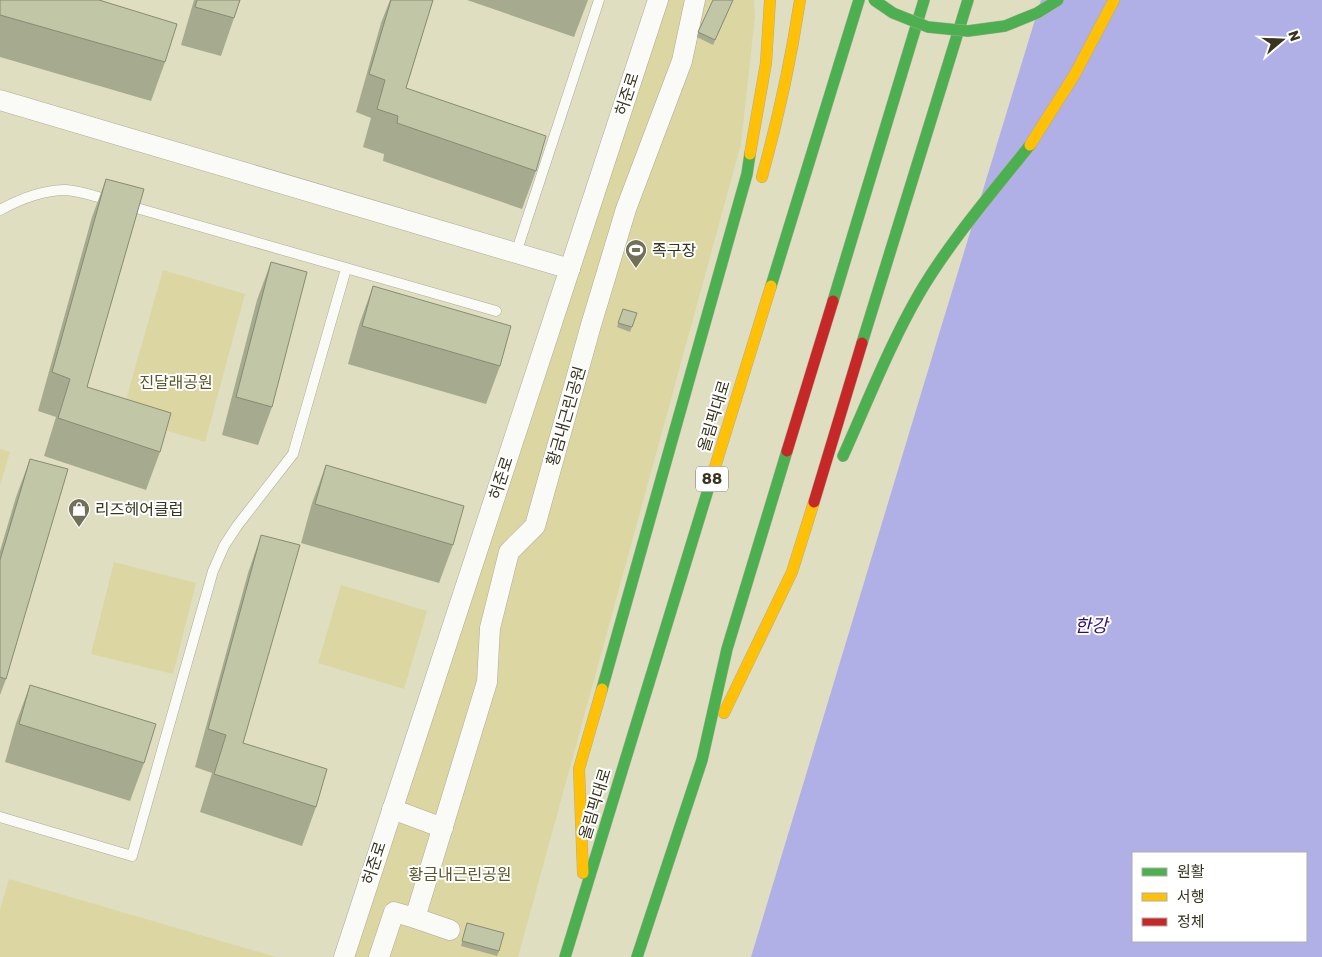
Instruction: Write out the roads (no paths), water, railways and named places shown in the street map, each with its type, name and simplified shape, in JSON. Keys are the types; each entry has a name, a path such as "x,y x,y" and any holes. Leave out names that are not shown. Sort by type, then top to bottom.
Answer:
{"highway":[{"path":"584,895 579,769 747,174 766,63 770,0"},
{"path":"758,192 776,128 795,39 800,0"},
{"name":"올림픽대로","path":"565,957 859,0"},
{"path":"874,0 893,14 928,27 968,31 1005,26 1037,13 1058,0"},
{"path":"637,957 702,760 727,649 924,0"},
{"path":"792,572 968,0"},
{"path":"839,465 897,336 919,294 952,244 1032,142 1075,74 1114,0"},
{"path":"715,291 736,252"},
{"path":"702,760 792,572 832,483"}],"street":[{"name":"허준로","path":"344,957 658,0"},
{"name":"황금내근린공원","path":"415,918 487,682 490,628 510,552 535,526 591,325 626,209 682,60 695,0"},
{"path":"0,100 570,269"},
{"path":"392,809 443,828"},
{"path":"379,957 394,912 450,930"}],"lane":[{"path":"516,253 599,0"},
{"path":"0,210 33,195 67,190 84,193 496,311"},
{"path":"0,817 132,856 214,571 224,546 237,526 294,454 346,269"}],"water":[{"name":"한강","path":"1041,0 1322,0 1322,957 751,957"}],"place":[{"name":"족구장","path":"636,269"},
{"name":"리즈헤어클럽","path":"79,528"}],"park label":[{"name":"진달래공원","path":"176,382"}]}
